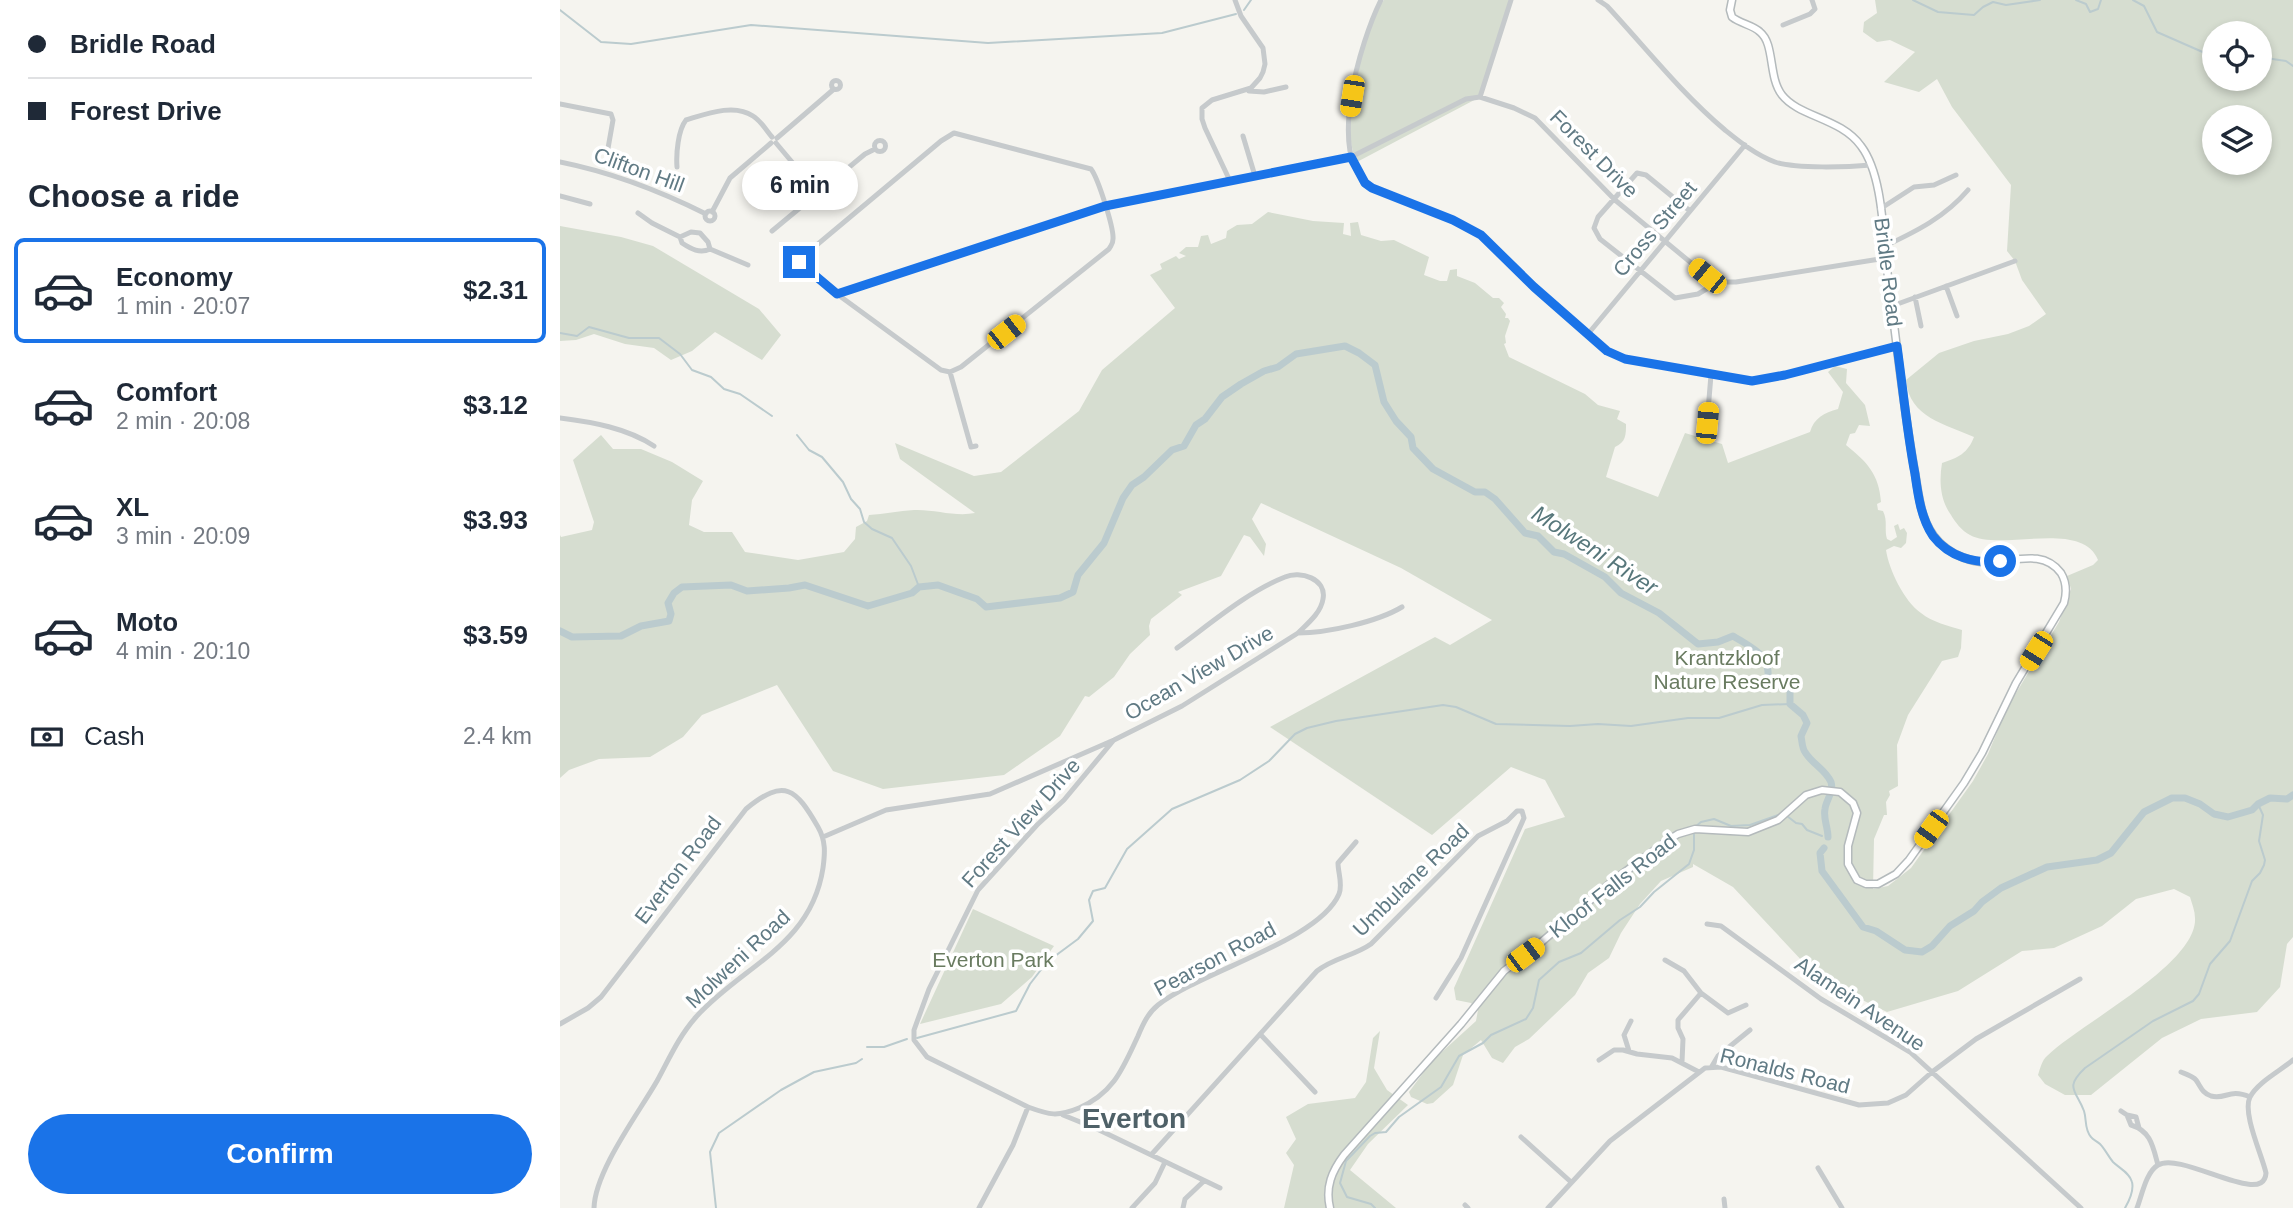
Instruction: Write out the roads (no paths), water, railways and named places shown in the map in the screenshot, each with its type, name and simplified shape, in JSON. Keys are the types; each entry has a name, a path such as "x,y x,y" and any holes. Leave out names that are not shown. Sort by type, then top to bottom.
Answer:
{"main road":[{"name":"Bridle Road","path":"1732,0 1732,17 1759,30 1766,38 1774,81 1783,97 1849,134 1862,147 1871,165 1880,209 1918,495 1926,523 1934,537 1953,553 1976,561 2029,558 2045,561 2060,573 2066,591 2064,603 2055,620 2017,683 1964,783 1896,874 1874,885 1857,880 1851,872 1847,852 1857,813 1849,799 1832,790 1811,792"},
{"name":"Kloof Falls Road","path":"1330,1208 1330,1180 1344,1155 1461,1024 1493,982 1511,965 1538,946 1614,880 1678,834 1703,829 1748,832 1784,815 1797,801 1811,792"}],"street":[{"path":"1236,0 1241,16 1259,40 1265,55 1260,78 1246,91"},
{"path":"1381,0 1363,43 1348,131 1351,157 1365,183 1453,220 1481,235 1534,287 1607,351 1625,359 1743,380 1760,380 1897,346"},
{"path":"837,294 1105,206 1351,157 1466,99 1480,97 1511,0"},
{"path":"1598,0 1607,6 1693,101 1760,155 1783,164 1871,165"},
{"path":"1783,25 1810,14 1815,9 1812,0"},
{"path":"1230,181 1205,128 1201,113 1206,104 1246,91 1264,92 1286,87"},
{"path":"700,233 730,178 834,89"},
{"name":"Forest Drive","path":"1480,97 1535,118 1615,200 1707,276 1718,282"},
{"path":"560,104 611,114 613,120 607,154"},
{"path":"677,167 681,134 686,120 724,111 748,114 757,119 818,193"},
{"path":"954,133 1085,166 1094,173 1105,206 1113,235 1112,244 1106,253 961,367 950,372 941,370 837,294 799,262 941,141 954,133"},
{"path":"1243,136 1255,176"},
{"name":"Cross Street","path":"1588,334 1745,145"},
{"path":"772,231 865,154 875,149"},
{"name":"Clifton Hill","path":"560,162 662,193 708,215"},
{"path":"1690,211 1641,173 1632,177 1598,217 1594,228 1600,239 1675,298 1698,294 1718,282 1745,281 1886,258"},
{"path":"1880,209 1914,187 1934,186 1956,175"},
{"path":"1885,246 1937,219 1952,208 1968,190"},
{"path":"560,196 590,204"},
{"path":"638,213 680,237 682,243 696,251 710,249 748,265"},
{"path":"680,237 691,232 700,233 710,249"},
{"path":"1892,306 2015,261"},
{"path":"1945,286 1957,316"},
{"path":"1915,297 1921,326"},
{"path":"950,372 971,447 976,446"},
{"path":"1707,423 1711,375"},
{"path":"560,418 627,432 654,446"},
{"name":"Ocean View Drive","path":"823,836 886,810 990,794 1114,740 1182,706 1298,634 1312,618 1324,597 1318,583 1312,579 1296,574 1287,576 1254,595 1177,648"},
{"path":"1298,634 1379,618 1402,607"},
{"name":"Forest View Drive","path":"1028,1107 927,1056 914,1040 914,1030 929,989 978,890 1037,825 1064,800 1114,740"},
{"name":"Everton Road","path":"560,1024 588,1009 601,998 737,818 758,800 779,790 796,794 805,804 823,836"},
{"name":"Umbulane Road","path":"1151,1155 1317,971 1371,944 1478,836 1507,821 1521,810 1524,818 1480,916 1461,958 1436,998"},
{"name":"Molweni Road","path":"594,1208 603,1175 694,1019 781,945 805,919 821,881 825,850 823,836"},
{"name":"Pearson Road","path":"1063,1115 1086,1105 1108,1090 1128,1057 1146,1018 1156,1006 1219,970 1298,933 1319,918 1338,897 1338,863 1356,842"},
{"name":"Alamein Avenue","path":"1707,925 1720,926 1730,932 1848,1017 1900,1045 2081,1208"},
{"path":"1665,960 1684,971 1700,993 1728,1013 1746,1006"},
{"name":"Ronalds Road","path":"1548,1208 1617,1135 1699,1072 1712,1066 1859,1105 1898,1100 1976,1039 2080,979"},
{"path":"1682,1062 1683,1039 1678,1020 1700,993"},
{"path":"1629,1051 1624,1034 1631,1021"},
{"path":"1712,1066 1718,1056 1750,1030"},
{"path":"1260,1034 1315,1093"},
{"path":"1599,1060 1614,1049 1672,1058 1699,1072"},
{"path":"2137,1208 2151,1173 2158,1165 2168,1162 2238,1190 2259,1189 2265,1181 2266,1173 2249,1115 2250,1097 2293,1060"},
{"path":"2181,1072 2196,1079 2200,1088 2209,1095 2238,1092 2250,1097"},
{"path":"979,1208 1013,1145 1028,1107 1063,1115 1220,1188"},
{"path":"2121,1111 2136,1117 2139,1128 2153,1144 2158,1165"},
{"path":"1521,1137 1571,1182"},
{"path":"1132,1208 1155,1183 1165,1162"},
{"path":"1818,1168 1842,1208"},
{"path":"1182,1208 1185,1199 1204,1181"},
{"path":"1724,1199 1725,1208"}],"waterway":[{"path":"1244,10 1251,0"},
{"path":"1913,0 1938,12 1974,15 1993,2 2006,5 2040,0"},
{"path":"2076,0 2086,4 2090,12 2098,9 2101,0"},
{"path":"2133,0 2144,6 2157,32 2202,52"},
{"path":"560,10 601,42 631,44 751,25 988,43 1162,33 1236,14"},
{"path":"2272,59 2286,61 2293,66"},
{"path":"560,333 577,336 589,327 629,338 659,338 680,354 692,370 711,377 724,389 740,394 772,416"},
{"name":"Molweni River","path":"560,631 572,637 621,636 641,626 669,621 671,614 668,603 682,587 731,585 747,591 805,585 868,606 912,593 919,587 938,585 977,599 986,607 1060,598 1073,592 1078,575 1104,543 1123,498 1132,485 1172,450 1184,446 1196,425 1205,419 1222,397 1264,371 1278,367 1296,354 1345,346 1375,365 1384,402 1396,421 1411,437 1413,448 1433,469 1475,492 1485,492 1495,499 1525,533 1538,536 1554,552 1564,554 1605,577 1621,593 1659,613 1698,644 1718,642 1733,636 1760,654 1767,665 1768,682 1783,683 1790,690 1790,704 1803,715 1807,723 1801,736 1804,750 1831,782 1825,813 1828,837"},
{"path":"797,435 809,450 822,457 843,482 851,499 860,509 864,522 872,529 892,538 911,566 919,587"},
{"path":"917,1038 1016,1011 1030,984 1047,962 1078,939 1093,921 1089,900 1093,891 1105,888 1127,849 1172,809 1240,780 1269,761 1295,734 1307,728 1443,705 1456,707 1496,724 1631,726 1688,718 1719,718 1762,705 1790,704"},
{"name":"Molweni River","path":"1824,848 1820,853 1822,871 1863,927 1876,931 1905,950 1922,952 1932,946 1950,926 1974,911 2001,888 2047,867 2097,860 2111,853 2144,812 2172,798 2185,798 2214,814 2228,817 2252,810 2270,798 2287,799 2293,795"},
{"path":"2125,1208 2132,1192 2131,1179 2089,1134 2084,1111 2073,1085 2085,1068 2153,1021 2193,1001 2199,994 2210,964 2230,941 2252,881 2264,865 2259,841 2263,815 2258,804"},
{"path":"1695,827 1701,822 1714,819 1731,826 1750,825 1781,814"},
{"path":"1787,816 1807,830 1822,836"},
{"path":"1375,1208 1371,1204 1347,1197 1340,1183 1346,1161 1370,1136 1386,1132 1399,1117 1441,1087 1459,1056 1483,1043 1491,1035 1526,1019 1533,1008 1539,980 1559,962 1581,953 1689,864 1694,850 1694,833"},
{"path":"867,1047 884,1047 907,1039"},
{"path":"716,1208 710,1152 719,1133 781,1090 814,1072 856,1063 862,1059"}],"district":[{"name":"Everton","path":"1134,1118"}],"park label":[{"name":"Krantzkloof Nature Reserve","path":"1727,670"},
{"name":"Everton Park","path":"993,960"}]}
